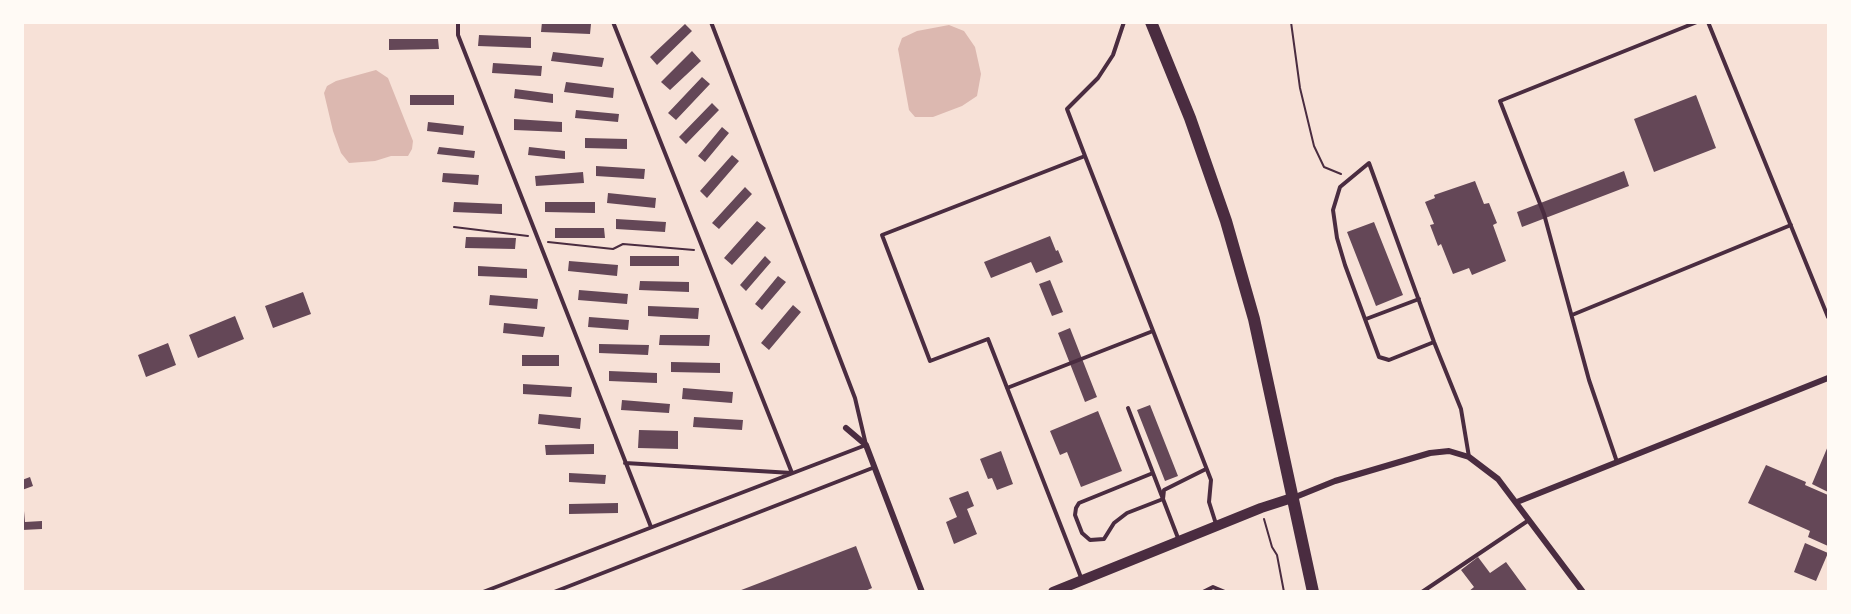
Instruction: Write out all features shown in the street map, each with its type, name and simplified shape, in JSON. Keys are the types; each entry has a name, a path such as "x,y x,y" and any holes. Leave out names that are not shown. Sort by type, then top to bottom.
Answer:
{"main road":[{"path":"1150,22 1190,118 1226,221 1254,320 1312,591"},
{"path":"1057,591 1261,508 1292,498"}],"street":[{"path":"1517,502 1828,378"},
{"path":"846,428 866,445 922,591"},
{"path":"1292,498 1335,481 1430,453 1449,451 1469,457 1498,479 1583,591"}],"lane":[{"path":"458,22 458,35 651,526"},
{"path":"613,22 792,473"},
{"path":"483,591 866,445 855,398 711,22"},
{"path":"1124,22 1113,54 1098,78 1067,109 1210,480 1209,502 1217,527"},
{"path":"1617,463 1590,380 1544,214 1500,101 1697,22"},
{"path":"1707,22 1828,316"},
{"path":"1082,580 988,339 930,361 882,235 1085,156"},
{"path":"1434,342 1389,360 1379,357 1345,265 1337,238 1333,210 1340,187 1369,163 1434,342 1461,409 1469,457"},
{"path":"1572,315 1791,225"},
{"path":"1366,319 1419,299"},
{"path":"1007,388 1153,331"},
{"path":"1128,408 1180,542"},
{"path":"625,463 792,473"},
{"path":"554,591 875,467"},
{"path":"1163,499 1164,490 1206,469"},
{"path":"1153,473 1079,503 1075,514 1082,533 1090,540 1104,539 1114,523 1127,513 1163,499"},
{"path":"1422,591 1530,520"},
{"path":"1203,591 1213,587 1225,591"}],"path":[{"path":"1291,22 1300,88 1314,146 1324,167 1349,178"},
{"path":"454,227 524,235 552,243 613,249 623,244 704,251"},
{"path":"1261,508 1272,547 1277,555 1284,591"}],"shaded area":[{"path":"949,25 964,31 975,47 981,74 977,96 962,106 933,117 915,117 909,110 898,49 902,38 917,31"},
{"path":"376,70 388,78 413,141 412,149 408,156 391,156 375,161 349,163 341,153 333,131 324,93 327,86 336,81"}],"building":[{"path":"542,22 591,24 590,34 541,32"},
{"path":"685,24 692,31 657,65 650,57"},
{"path":"479,35 531,37 531,48 478,46"},
{"path":"389,39 438,39 439,49 389,50"},
{"path":"692,51 701,61 670,90 661,82"},
{"path":"553,52 604,58 602,67 551,61"},
{"path":"493,63 542,66 541,76 492,73"},
{"path":"702,77 710,84 676,120 668,113"},
{"path":"566,82 614,88 613,98 564,92"},
{"path":"515,89 553,94 553,103 514,98"},
{"path":"410,95 454,95 454,105 410,105"},
{"path":"1696,95 1716,148 1654,172 1634,119"},
{"path":"712,103 719,110 686,144 679,137"},
{"path":"576,110 619,114 618,122 575,118"},
{"path":"514,119 562,122 562,132 514,130"},
{"path":"428,122 464,126 463,135 427,131"},
{"path":"722,127 729,133 705,162 698,156"},
{"path":"585,138 627,139 627,149 585,148"},
{"path":"439,147 475,151 474,158 437,154"},
{"path":"529,147 565,151 565,159 528,155"},
{"path":"732,155 739,161 707,198 700,191"},
{"path":"596,166 645,169 644,179 596,176"},
{"path":"1624,171 1629,186 1522,227 1517,212"},
{"path":"583,172 584,183 536,186 535,176"},
{"path":"443,173 479,175 478,185 442,182"},
{"path":"1475,181 1484,204 1489,203 1497,223 1493,225 1506,261 1472,275 1469,268 1453,274 1441,244 1438,246 1430,225 1434,224 1425,202 1435,198 1434,195"},
{"path":"745,187 752,194 719,229 712,223"},
{"path":"608,193 656,198 655,208 607,203"},
{"path":"454,202 502,204 502,214 453,212"},
{"path":"545,202 595,202 595,213 545,212"},
{"path":"616,219 666,222 665,232 616,229"},
{"path":"757,221 766,228 732,265 724,258"},
{"path":"1374,222 1403,295 1376,306 1347,232"},
{"path":"555,228 604,228 605,238 555,238"},
{"path":"1050,236 1063,262 1036,273 1031,262 991,278 984,262"},
{"path":"466,237 516,238 515,249 465,248"},
{"path":"630,256 679,256 679,266 630,266"},
{"path":"765,256 771,262 746,291 740,285"},
{"path":"569,261 618,265 617,276 568,271"},
{"path":"478,266 527,269 527,278 478,276"},
{"path":"778,276 786,282 762,310 755,304"},
{"path":"1050,280 1063,312 1052,316 1039,284"},
{"path":"640,281 689,282 689,292 639,290"},
{"path":"579,290 628,294 627,304 578,300"},
{"path":"303,292 311,314 273,328 265,306"},
{"path":"490,295 538,299 537,309 489,305"},
{"path":"793,305 801,312 769,350 761,343"},
{"path":"648,306 699,308 698,319 648,316"},
{"path":"235,316 244,339 198,358 189,335"},
{"path":"589,317 629,320 628,330 588,327"},
{"path":"504,323 545,327 543,337 503,333"},
{"path":"1070,328 1097,397 1085,402 1058,333"},
{"path":"660,335 710,335 709,346 659,345"},
{"path":"168,343 176,365 146,377 138,355"},
{"path":"599,344 649,345 648,355 599,353"},
{"path":"522,355 559,355 559,366 522,366"},
{"path":"671,362 720,363 720,373 671,372"},
{"path":"609,371 657,373 657,383 609,381"},
{"path":"523,384 572,387 571,397 523,394"},
{"path":"683,388 733,392 732,403 682,399"},
{"path":"622,400 670,404 669,413 621,410"},
{"path":"1150,405 1178,476 1165,481 1137,410"},
{"path":"1098,411 1122,471 1081,487 1067,452 1060,455 1050,431"},
{"path":"539,414 581,418 580,429 538,424"},
{"path":"694,417 743,420 742,430 693,427"},
{"path":"639,430 678,431 678,449 638,448"},
{"path":"594,444 594,454 546,455 545,445"},
{"path":"1828,446 1828,492 1812,484"},
{"path":"1001,451 1013,484 997,490 992,478 988,479 980,459"},
{"path":"1766,465 1806,482 1805,485 1828,495 1828,546 1808,537 1810,531 1748,503"},
{"path":"569,473 606,475 605,484 569,482"},
{"path":"30,477 33,486 22,490 22,480"},
{"path":"968,491 974,506 967,509 977,534 954,544 946,522 957,517 949,498"},
{"path":"618,503 618,513 569,514 569,504"},
{"path":"22,511 24,511 25,522 42,521 42,529 22,530"},
{"path":"1805,543 1828,553 1816,581 1794,572"},
{"path":"856,546 872,588 863,592 736,592"},
{"path":"1478,557 1490,573 1506,562 1528,592 1468,592 1474,587 1461,570"}]}
